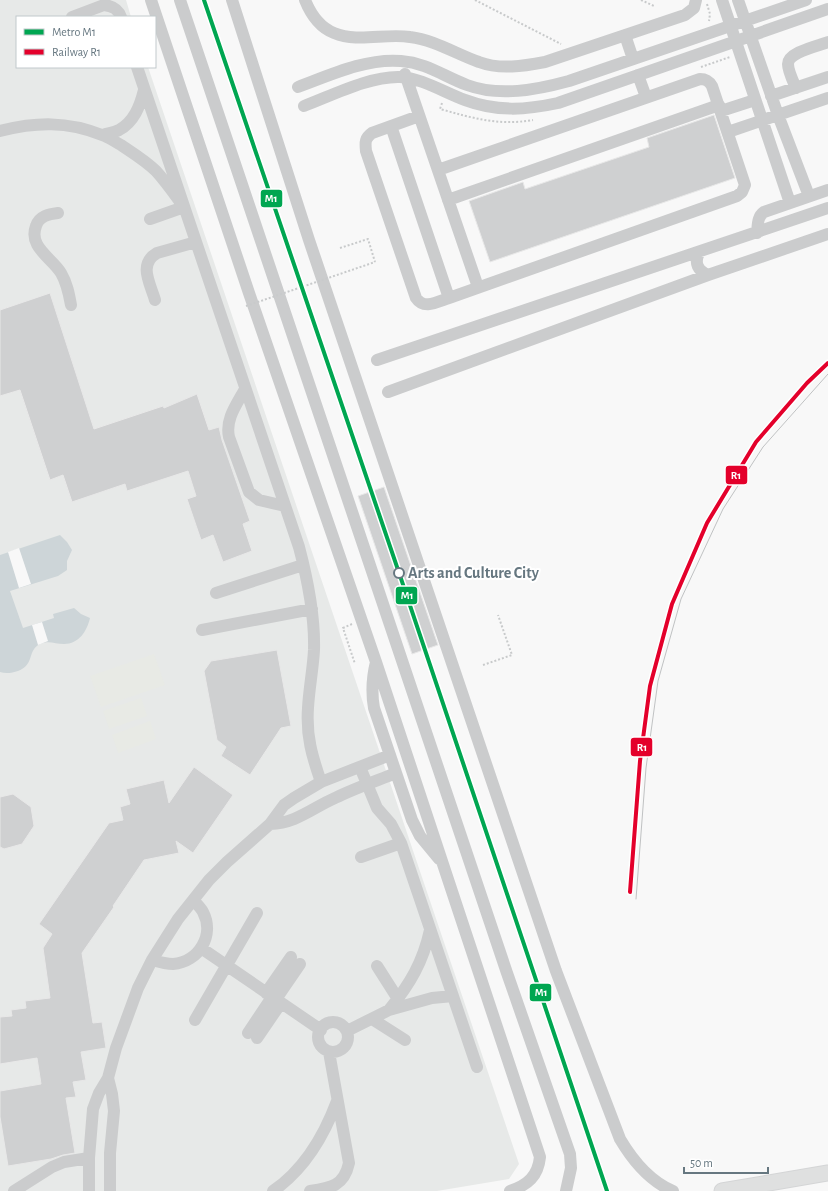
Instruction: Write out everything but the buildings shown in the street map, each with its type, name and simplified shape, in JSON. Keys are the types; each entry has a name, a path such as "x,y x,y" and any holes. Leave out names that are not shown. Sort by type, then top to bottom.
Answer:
{"main road":[{"path":"722,1191 828,1173"}],"street":[{"path":"151,0 248,293 376,662 540,1157 539,1167 528,1182 519,1188 510,1191"},
{"path":"180,0 504,965 570,1154 571,1168 566,1191"},
{"path":"232,0 312,248 556,971 620,1139 630,1155 641,1168 654,1180 673,1191"},
{"path":"305,0 317,22 329,31 340,35 364,38 396,36 427,40 480,63 496,66 527,66 545,62 685,15 694,8 696,0"},
{"path":"722,0 790,203"},
{"path":"738,0 771,96 808,196"},
{"path":"298,87 368,64 383,61 400,61 418,63 467,85 487,90 512,91 537,89 633,59 806,0"},
{"path":"74,16 98,4 115,8 121,16"},
{"path":"304,106 369,82 384,78 401,77 423,83 466,100 489,106 516,109 536,108 558,103 828,9"},
{"path":"625,35 633,59"},
{"path":"796,88 788,66 790,58 799,52 828,42"},
{"path":"400,61 478,287"},
{"path":"137,68 303,565 312,609 314,650 308,708 308,731 311,754 321,782"},
{"path":"638,75 646,97"},
{"path":"771,96 828,77"},
{"path":"419,116 372,133 367,137 365,143 366,151 416,298 424,305 449,298 739,195 744,188 744,180 720,108 710,82 704,79 646,97 438,170"},
{"path":"103,135 119,130 131,120 140,106 144,90"},
{"path":"728,132 828,98"},
{"path":"448,200 720,108 755,100"},
{"path":"0,131 19,126 43,123 67,124 103,135 136,154 155,170 184,208"},
{"path":"392,126 449,298"},
{"path":"757,233 760,215 766,211 828,190"},
{"path":"150,219 184,208"},
{"path":"377,360 699,253 828,208"},
{"path":"58,213 42,217 37,223 34,231 34,239 38,247 61,273 66,283 71,305"},
{"path":"388,392 708,275 828,234"},
{"path":"155,300 146,273 148,261 157,253 196,242"},
{"path":"699,253 697,257 697,266 703,273 708,275"},
{"path":"245,389 230,419 228,428 229,437 249,492 259,500 284,506"},
{"path":"216,593 303,565"},
{"path":"202,630 312,609"},
{"path":"376,662 372,677 371,692 374,708 412,820 420,836 430,850 443,863"},
{"path":"89,1191 89,1158 93,1109 99,1093 108,1078 126,1018 138,988 152,960 175,924 193,900 227,862 270,824 284,805 321,782 390,755"},
{"path":"360,766 377,808 396,831 401,843 477,1067"},
{"path":"270,824 282,824 293,821 334,798 396,773"},
{"path":"294,798 303,815"},
{"path":"361,858 401,843"},
{"path":"152,960 169,963 182,962 196,955 201,948 206,940 206,920 203,911 193,900"},
{"path":"195,1020 257,913"},
{"path":"390,1010 412,979 420,963 430,928"},
{"path":"201,948 321,1030"},
{"path":"252,1035 295,961"},
{"path":"377,966 398,999"},
{"path":"347,1031 390,1010 432,998 453,996"},
{"path":"372,1019 405,1040"},
{"path":"326,1024 340,1024 347,1031 348,1041 343,1049 338,1052 329,1052 321,1046 318,1036 326,1024"},
{"path":"310,1191 329,1188 336,1185 343,1179 347,1172 348,1159 329,1052"},
{"path":"108,1078 114,1111 110,1153 110,1191"},
{"path":"273,1191 296,1172 321,1139 337,1100"},
{"path":"91,1126 112,1128"},
{"path":"14,1191 58,1164 89,1158"}],"path":[{"path":"475,0 565,46"},
{"path":"641,0 654,6"},
{"path":"246,306 375,262 368,239 340,248"},
{"path":"483,665 512,655 498,615"},
{"path":"342,628 355,664"}],"shaded area":[{"path":"0,0 126,0 131,16 16,16 16,68 148,68 519,1164 509,1179 437,1191 0,1191"},
{"path":"60,535 72,550 67,561 67,570 58,576 10,591 23,628 54,618 53,614 74,608 81,614 90,618 87,628 82,636 74,642 61,644 49,642 40,644 33,650 27,665 18,671 11,673 0,672 0,555"},
{"path":"154,654 165,685 101,707 90,676"},
{"path":"141,698 147,716 109,729 103,711"},
{"path":"150,721 156,739 118,753 112,735"}],"pier":[{"path":"19,548 31,584 19,588 8,552"},
{"path":"42,622 48,641 38,645 32,625"}],"tram line":[{"path":"630,892 640,761 650,686 672,604 707,523 756,442 807,383 828,363"},
{"path":"636,899 646,768 658,681 681,599 723,509 763,447 828,374"}],"metro line":[{"name":"M1","path":"204,0 558,1042 607,1191"}],"rail line":[{"name":"R1","path":"630,892 640,761 650,686 672,604 707,523 756,442 807,383 828,363"}],"place":[{"name":"Arts and Culture City","path":"399,573"}]}
